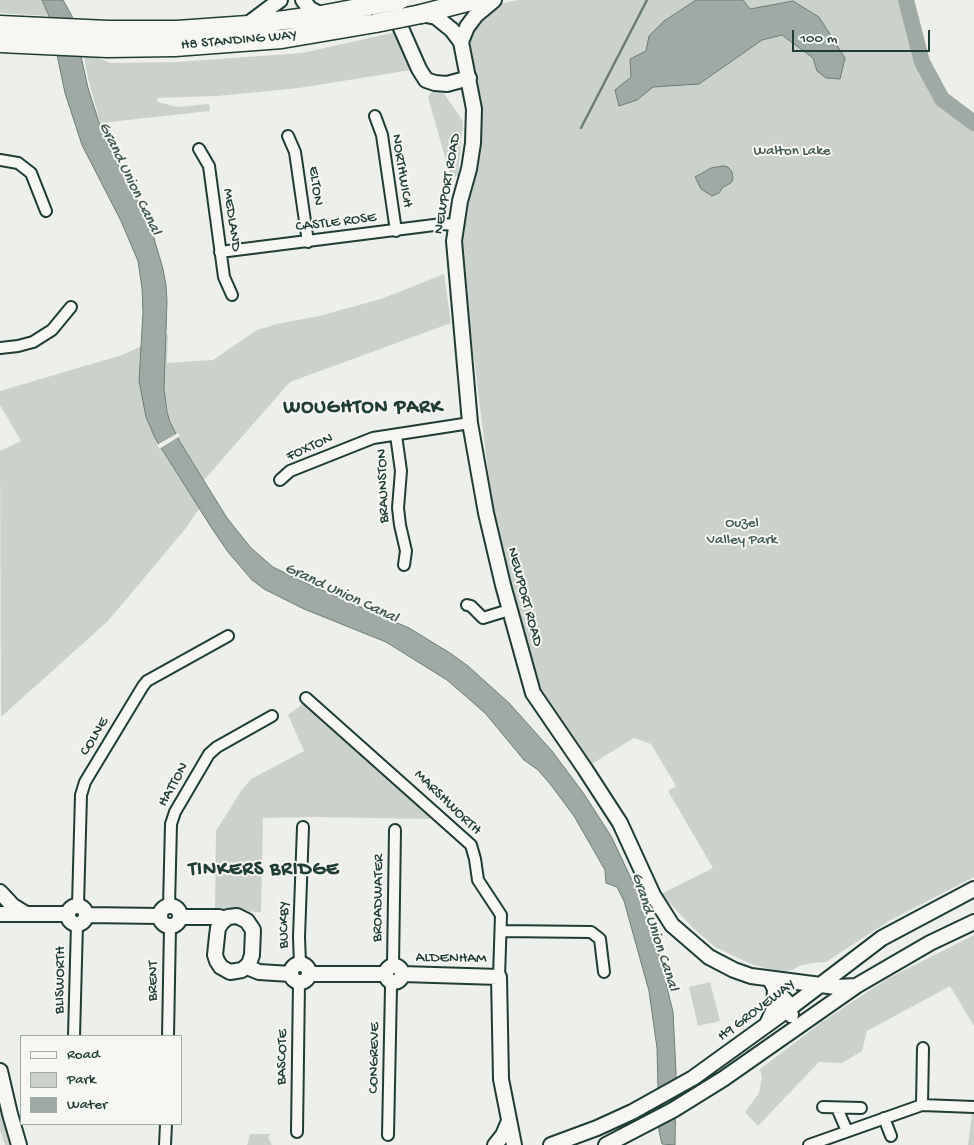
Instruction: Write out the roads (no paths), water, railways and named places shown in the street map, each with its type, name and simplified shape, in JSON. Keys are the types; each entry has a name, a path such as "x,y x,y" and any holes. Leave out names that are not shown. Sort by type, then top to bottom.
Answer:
{"highway":[{"name":"H8 STANDING WAY","path":"7,34 108,30 177,30 248,25 321,15 400,0"},
{"name":"H8 STANDING WAY","path":"7,34 107,48 175,47 244,42 318,34 421,14 475,0"}],"street":[{"path":"248,25 280,0"},
{"path":"303,0 310,10 321,15"},
{"path":"389,0 419,69 426,80 447,84 469,78"},
{"path":"461,42 467,27 476,15 494,0"},
{"path":"421,14 436,17 452,30 461,42"},
{"name":"NEWPORT ROAD","path":"461,42 474,109 473,143 469,169 460,201 454,241 470,423 486,513 509,610 533,693 586,769 620,823 653,895 672,925 709,957 734,970 773,984 820,984 844,988 856,986"},
{"name":"NORTHWICH","path":"375,116 382,135 396,231"},
{"name":"ELTON","path":"288,136 295,152 308,242"},
{"name":"MEDLAND","path":"199,149 209,166 224,277 232,295"},
{"path":"0,160 18,163 31,172 46,211"},
{"name":"CASTLE ROSE","path":"220,252 442,224 456,225"},
{"path":"0,348 33,342 52,330 71,307"},
{"name":"FOXTON","path":"280,480 290,471 373,438 470,423"},
{"name":"BRAUNSTON","path":"396,435 402,471 398,508 406,551 404,565"},
{"path":"466,606 471,606 483,618 509,610"},
{"name":"COLNE","path":"77,915 81,795 84,782 147,681 228,636"},
{"name":"MARSHWORTH","path":"306,698 471,845 476,859 478,880 501,915 499,977 501,1079 514,1145"},
{"name":"HATTON","path":"165,911 171,824 175,812 209,754 217,747 272,716"},
{"name":"BUCKBY","path":"300,973 299,937 303,827"},
{"name":"BROADWATER","path":"394,974 395,830"},
{"name":"H9 GROVEWAY","path":"551,1145 632,1112 692,1078 790,1008 882,938 973,890"},
{"path":"0,892 13,906 26,914"},
{"path":"0,914 77,915 177,909 181,917 179,923 170,927 164,925 165,911"},
{"name":"BLISWORTH","path":"74,1035 77,915"},
{"path":"181,917 219,917 225,919 237,916 248,921 252,930 252,955 247,967"},
{"name":"ALDENHAM","path":"225,919 218,928 215,955 221,967 230,972 237,972 247,967 259,972 499,977"},
{"path":"606,1145 673,1110 723,1079 856,986 930,943 974,922"},
{"name":"BRENT","path":"168,1035 170,927"},
{"path":"501,931 578,936 591,932 600,939 604,972"},
{"name":"BASCOTE","path":"297,1132 300,973"},
{"name":"CONGREVE","path":"388,1134 391,987 394,974"},
{"path":"773,984 790,1008 792,1031"},
{"path":"767,1024 774,1009 773,984"},
{"path":"922,1105 923,1048"},
{"path":"0,1071 19,1145"},
{"path":"809,1145 922,1105 974,1107"},
{"path":"823,1107 861,1108"},
{"path":"837,1108 847,1131"},
{"path":"884,1118 891,1136"},
{"path":"495,1145 503,1135 509,1121"},
{"path":"165,1145 166,1125"}],"water":[{"path":"42,0 63,0 72,16 88,88 102,132 146,216 153,235 166,285 164,388 167,412 180,442 227,518 251,548 273,567 409,628 468,666 509,703 552,751 584,794 611,836 638,893 658,950 673,1012 676,1072 675,1145 662,1144 659,1131 657,1048 649,991 624,901 617,887 606,883 605,870 574,816 551,785 538,770 524,760 485,713 447,680 386,642 304,609 264,589 252,580 228,552 155,438 146,417 139,381 143,312 138,261 121,221 82,145 65,93 49,16"},
{"path":"696,0 743,0 750,9 793,1 819,17 845,58 840,79 826,78 817,71 813,58 782,35 762,40 699,84 653,87 637,100 619,106 615,90 631,77 630,59 646,51 649,36 664,21"},
{"path":"728,167 732,172 733,179 719,193 712,196 701,189 695,177 711,168"}],"waterway":[{"path":"581,128 647,0"},
{"path":"906,0 922,62 942,99 974,123"}],"district":[{"name":"WOUGHTON PARK","path":"363,409"},
{"name":"TINKERS BRIDGE","path":"264,871"}],"park label":[{"name":"Walton Lake","path":"792,152"},
{"name":"Ouzel Valley Park","path":"742,532"}],"water label":[{"name":"Grand Union Canal","path":"129,179"},
{"name":"Grand Union Canal","path":"341,594"},
{"name":"Grand Union Canal","path":"654,932"}]}
